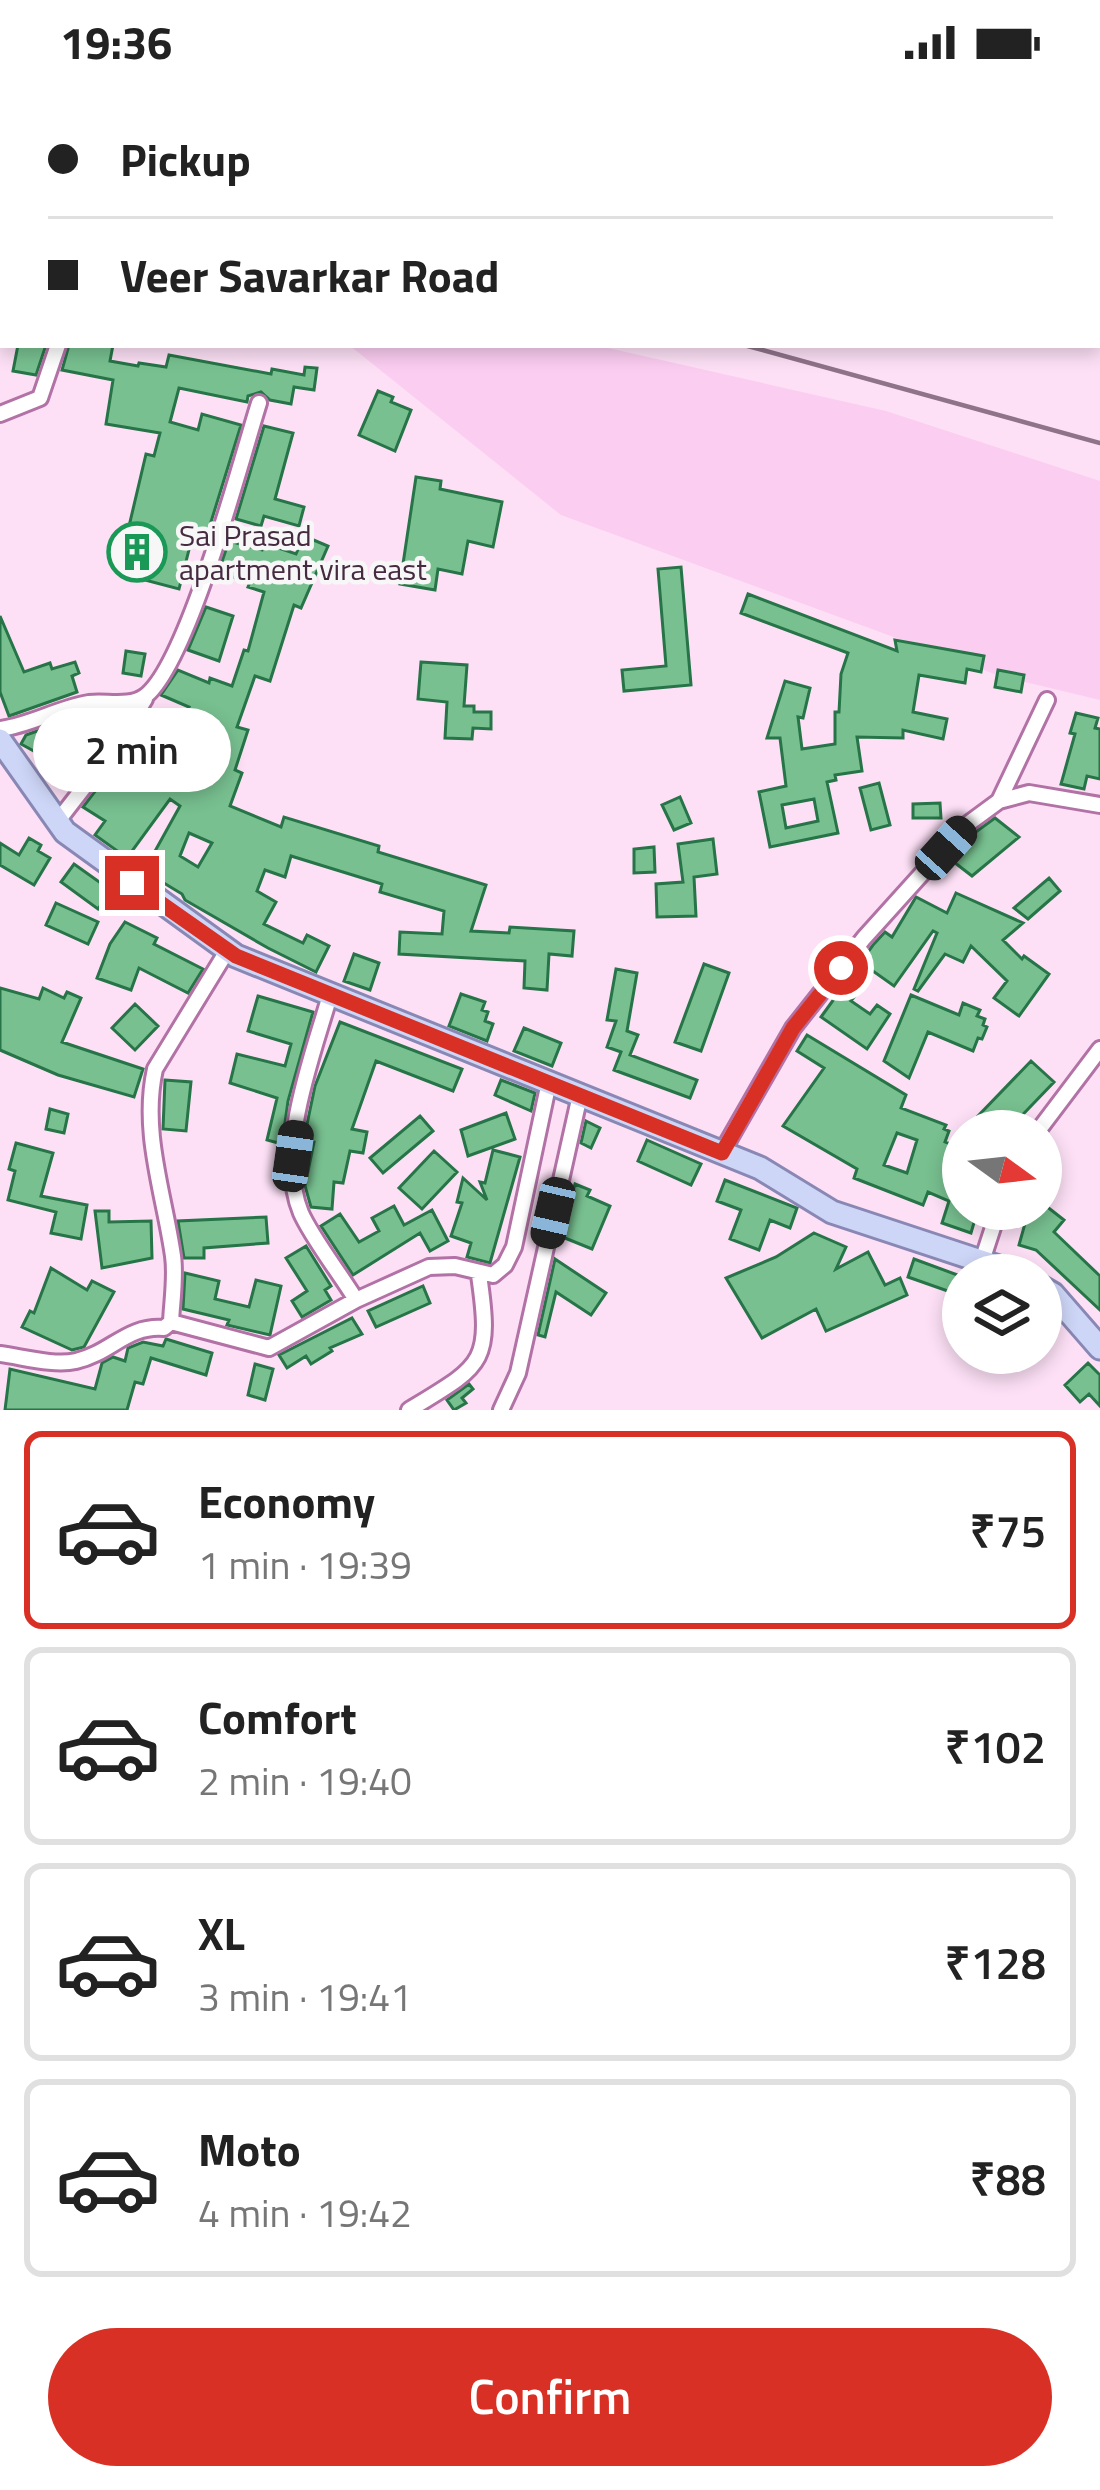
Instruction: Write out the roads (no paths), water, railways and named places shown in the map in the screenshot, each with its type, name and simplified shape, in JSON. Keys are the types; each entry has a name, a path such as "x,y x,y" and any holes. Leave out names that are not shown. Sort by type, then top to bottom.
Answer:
{"main road":[{"path":"0,740 57,822 227,951 760,1168 832,1212 961,1254"},
{"path":"1062,1305 1100,1348"}],"street":[{"path":"0,414 40,398 57,348"},
{"path":"57,822 116,746 166,666 197,600 259,403"},
{"path":"0,729 61,707 136,701 148,695"},
{"path":"999,801 1047,700"},
{"path":"722,1153 793,1028 864,938 965,826 999,801 1028,793 1100,806"},
{"path":"0,1354 71,1362 144,1327 164,1328 171,1322 174,1262 150,1135 152,1082 155,1069 227,951"},
{"path":"331,994 303,1090 293,1156 296,1193 302,1216 356,1300"},
{"path":"1053,1110 1100,1049"},
{"path":"171,1322 269,1348 429,1267 455,1266 493,1275 505,1265 514,1247 549,1082"},
{"path":"501,1410 518,1373 580,1096"},
{"path":"409,1410 466,1374 480,1356 486,1324 478,1275"}],"railway":[{"path":"755,348 1100,443"}],"place":[{"name":"Sai Prasad apartment vira east","path":"137,552"}]}
